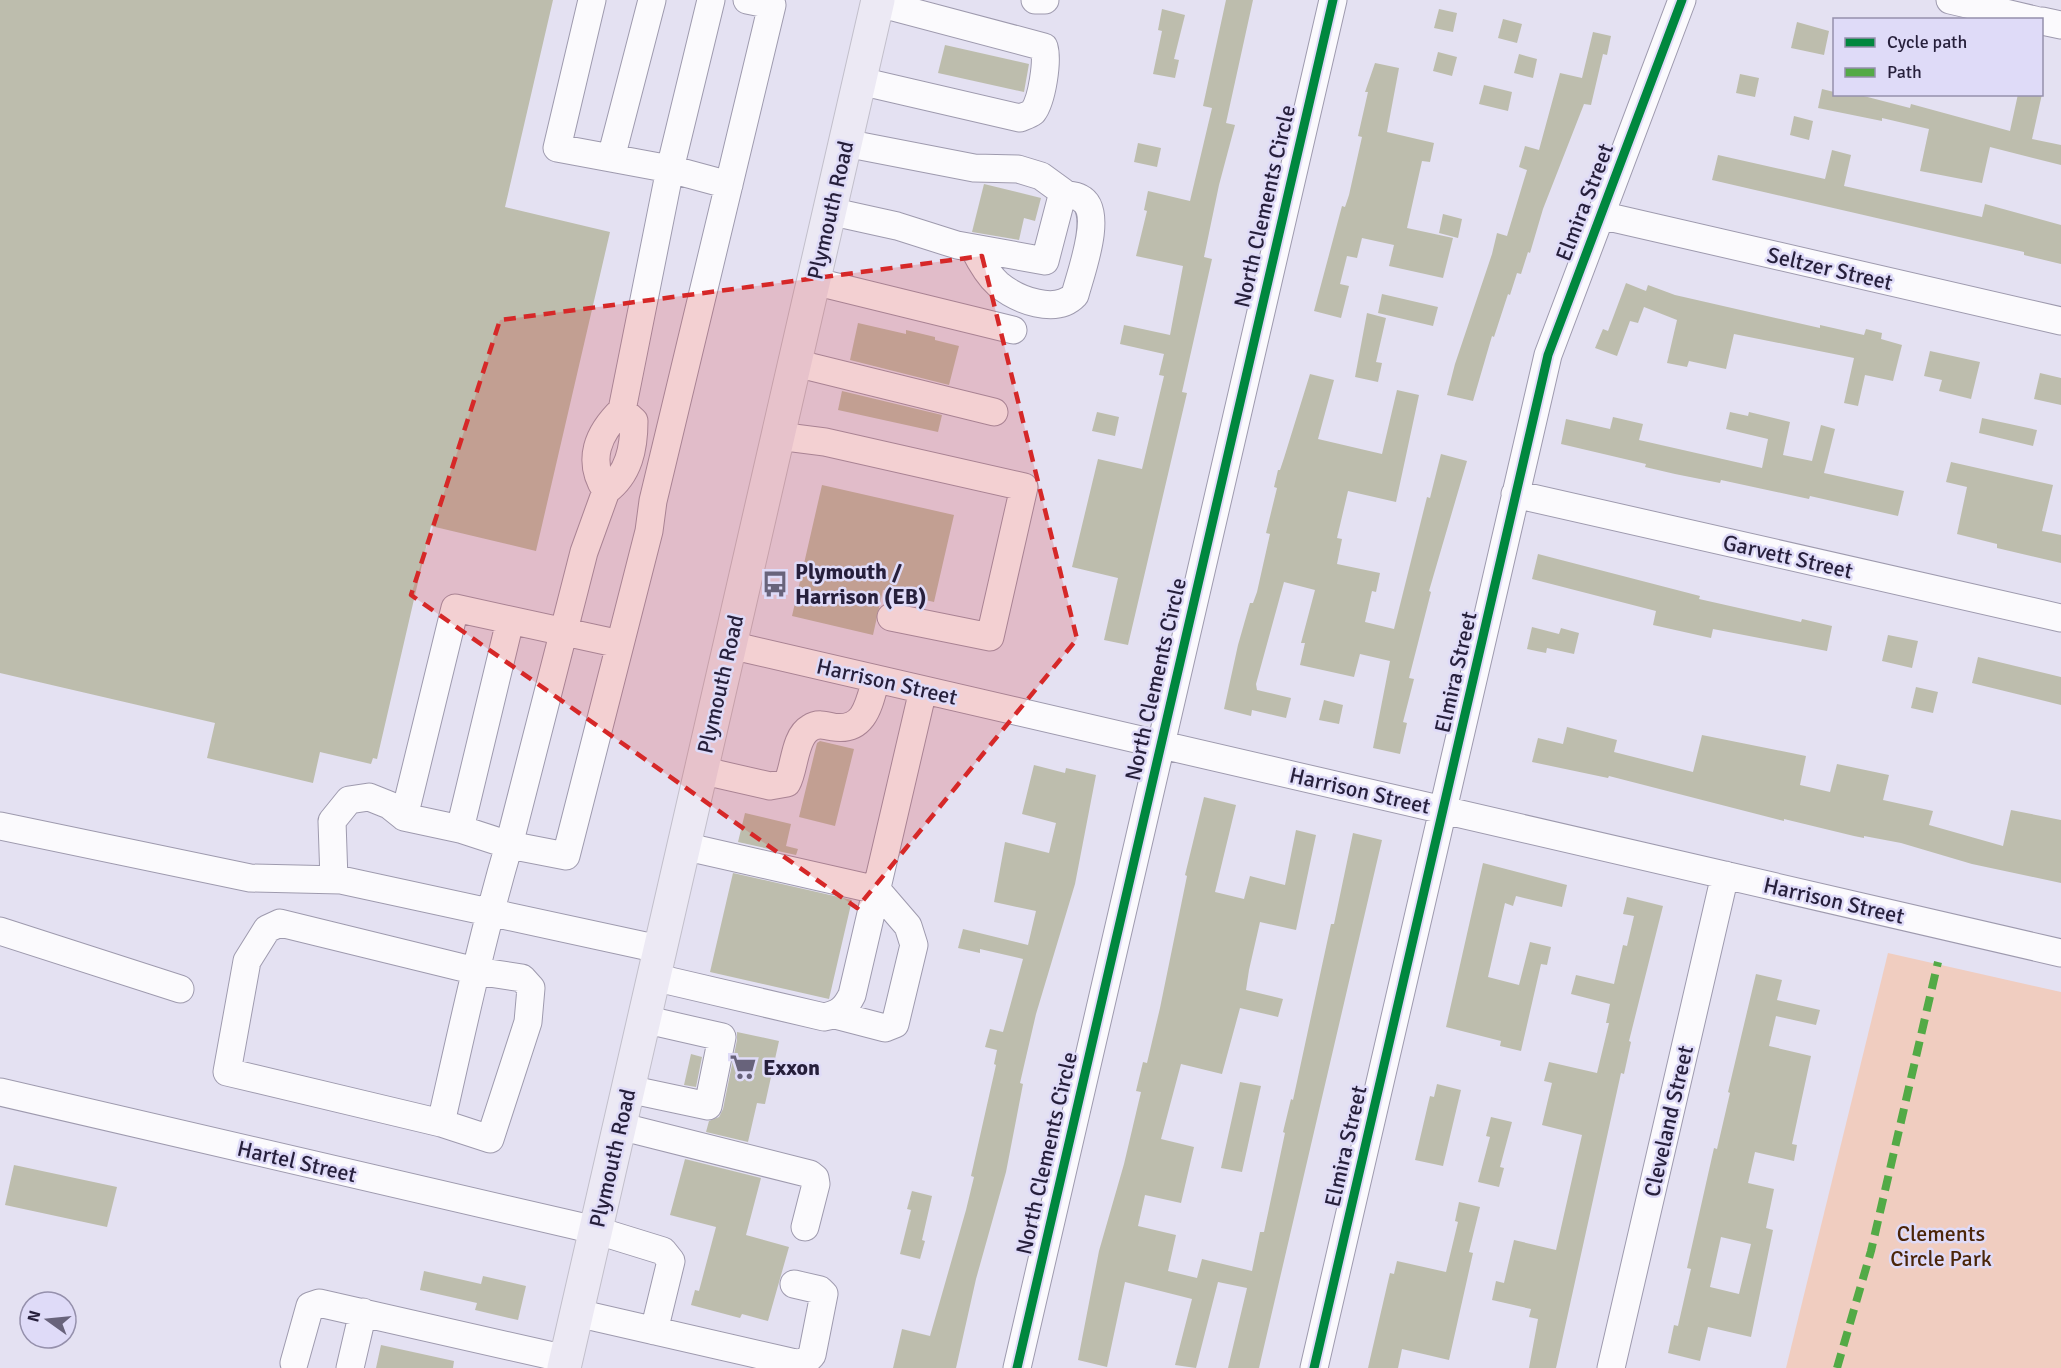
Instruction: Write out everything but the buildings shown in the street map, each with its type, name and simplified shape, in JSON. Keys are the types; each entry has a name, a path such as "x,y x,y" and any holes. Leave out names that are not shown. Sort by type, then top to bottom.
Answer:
{"main road":[{"name":"Plymouth Road","path":"565,1364 878,2"}],"street":[{"path":"592,0 557,148 670,169 729,185"},
{"path":"611,158 652,0"},
{"path":"441,1123 489,912 510,845 584,552 606,491 619,482 634,441 634,421 622,410 670,169 711,0"},
{"path":"334,880 332,821 349,800 369,797 389,805 404,817 460,829 510,845 566,856 649,531 653,501 772,5 747,0"},
{"path":"1035,0 1045,0"},
{"name":"North Clements Circle","path":"1017,1368 1333,0"},
{"name":"Elmira Street","path":"1314,1368 1548,355 1682,0"},
{"path":"1950,0 2026,18"},
{"path":"860,81 1020,118 1031,114 1037,105 1047,59 1044,47 878,2"},
{"path":"2043,21 2061,26"},
{"path":"845,143 974,168 1018,169 1041,176 1062,194 1081,198 1086,202 1093,224 1075,295 1070,300 1054,305 1017,297 996,282 974,249"},
{"path":"829,211 974,249 1045,261 1062,194"},
{"name":"Seltzer Street","path":"1600,215 2061,321"},
{"path":"813,281 1013,330"},
{"path":"795,363 994,412"},
{"path":"778,436 825,442 1024,486 990,637 891,617"},
{"name":"Garvett Street","path":"1515,494 2061,618"},
{"path":"404,817 455,609 620,644"},
{"path":"460,829 510,621"},
{"name":"Harrison Street","path":"729,645 2061,953"},
{"path":"700,770 770,786 787,783 804,734 810,727 821,725 842,728 853,726 866,713 876,679"},
{"path":"0,826 250,878 334,880 489,912 824,1017 835,1015 845,1008 852,995 923,690"},
{"path":"683,846 877,890 908,926 914,945 899,1013 895,1024 885,1028 835,1015"},
{"name":"Cleveland Street","path":"1611,1368 1725,875"},
{"path":"280,923 476,971 522,978 531,988 528,1022 490,1139 441,1123 227,1072 247,961 267,928 280,923"},
{"path":"0,931 180,989"},
{"path":"628,1089 708,1106 722,1037 643,1019"},
{"name":"Hartel Street","path":"0,1092 595,1230 668,1254 671,1261 654,1331"},
{"path":"619,1126 810,1174 815,1178 816,1184 805,1227"},
{"path":"577,1313 795,1363 805,1362 812,1355 825,1294 820,1290 794,1284"},
{"path":"294,1363 310,1306 319,1303 363,1312 565,1364"},
{"path":"350,1368 363,1312"}],"highlighted area":[{"path":"982,256 1077,639 857,908 411,595 500,320"}],"green space":[{"name":"Clements Circle Park","path":"1888,953 2061,992 2061,1368 1786,1368"}],"marked path":[{"path":"1837,1368 1871,1251 1938,962"}],"cycle path":[{"path":"1017,1368 1333,0"},
{"path":"1314,1368 1548,355 1682,0"}],"place":[{"name":"Plymouth / Harrison (EB)","path":"775,584"},
{"name":"Exxon","path":"743,1067"}]}
